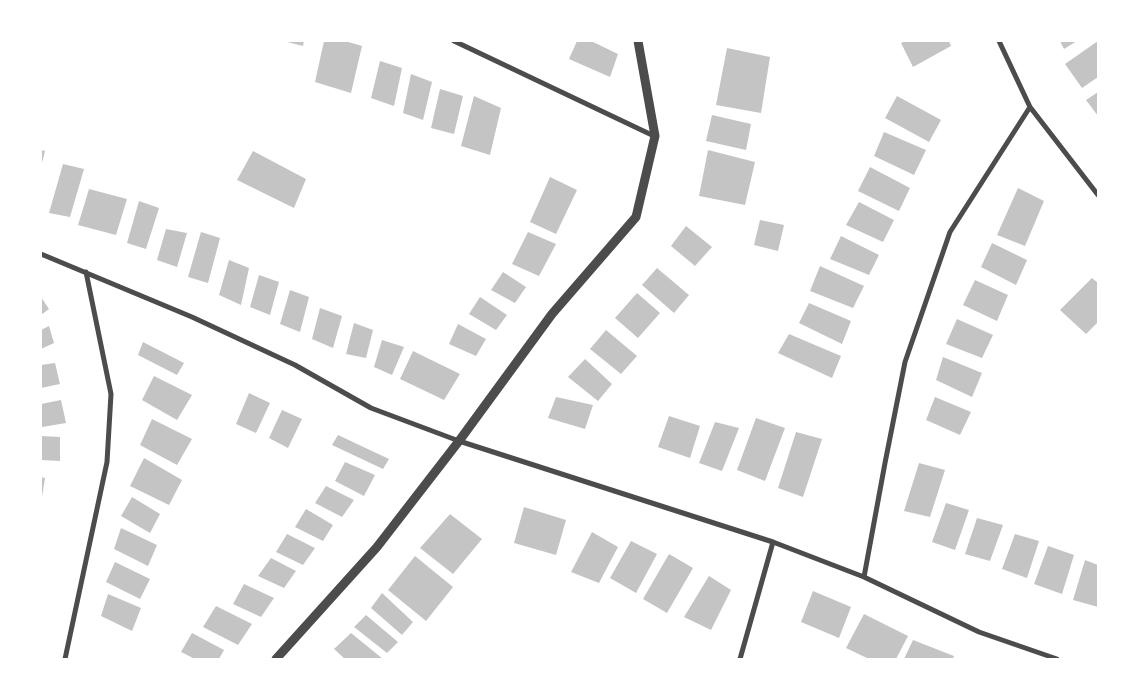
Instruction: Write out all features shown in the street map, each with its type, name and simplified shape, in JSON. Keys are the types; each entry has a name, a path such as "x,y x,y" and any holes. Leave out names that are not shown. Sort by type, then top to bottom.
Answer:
{"street":[{"path":"454,41 655,136"},
{"path":"276,659 377,547 459,441 552,314 636,217 655,136 638,41"},
{"path":"999,41 1030,108 1098,195"},
{"path":"864,577 884,463 905,362 943,251 950,232 1030,108"},
{"path":"41,254 192,317 286,361 371,408 459,441 773,542 864,577 980,632 1057,659"},
{"path":"65,659 107,462 111,394 86,272"},
{"path":"740,659 773,542"}],"building":[{"path":"287,41 304,41 303,46"},
{"path":"324,41 345,41 362,46 351,93 315,82"},
{"path":"577,41 591,41 618,54 610,77 569,59"},
{"path":"905,41 949,41 951,46 913,67 901,43"},
{"path":"1060,41 1077,41 1064,49"},
{"path":"1098,41 1098,77 1082,88 1065,64"},
{"path":"727,48 770,57 761,113 716,105"},
{"path":"380,61 402,68 394,106 371,98"},
{"path":"411,74 432,82 423,120 403,113"},
{"path":"440,89 463,96 454,134 431,128"},
{"path":"1098,92 1098,116 1086,100"},
{"path":"474,96 501,108 490,155 461,146"},
{"path":"897,96 941,120 929,142 885,118"},
{"path":"712,115 751,124 746,150 706,141"},
{"path":"884,132 926,150 914,175 874,156"},
{"path":"41,150 45,151 42,163 41,163"},
{"path":"708,150 755,162 745,205 699,196"},
{"path":"253,151 306,179 294,208 237,180"},
{"path":"63,164 84,169 70,217 49,213"},
{"path":"870,167 910,188 899,211 858,191"},
{"path":"550,177 577,190 556,234 530,222"},
{"path":"1018,188 1044,201 1025,246 997,235"},
{"path":"89,189 127,199 116,235 78,225"},
{"path":"139,201 159,208 146,249 127,243"},
{"path":"859,202 894,220 883,242 846,225"},
{"path":"760,220 784,225 778,251 754,245"},
{"path":"686,226 712,247 695,266 671,246"},
{"path":"166,229 187,233 177,267 157,260"},
{"path":"201,232 220,238 208,283 188,277"},
{"path":"528,232 556,244 539,276 512,264"},
{"path":"841,236 879,255 869,275 830,259"},
{"path":"992,243 1027,260 1016,285 981,267"},
{"path":"229,260 249,268 241,305 219,295"},
{"path":"820,266 864,286 853,308 810,291"},
{"path":"657,268 689,295 674,313 642,285"},
{"path":"503,272 526,287 515,303 491,290"},
{"path":"259,275 279,282 270,315 250,307"},
{"path":"1092,278 1098,283 1098,322 1086,334 1060,310"},
{"path":"975,280 1008,295 997,321 963,305"},
{"path":"290,290 309,297 300,332 280,324"},
{"path":"637,293 660,313 638,338 615,318"},
{"path":"41,297 49,309 41,315"},
{"path":"480,297 507,315 496,330 469,314"},
{"path":"809,303 851,321 842,344 799,323"},
{"path":"320,308 342,316 333,348 312,339"},
{"path":"957,319 993,335 982,358 946,344"},
{"path":"354,323 373,330 366,358 346,354"},
{"path":"458,324 486,339 476,356 449,344"},
{"path":"49,326 54,343 41,349 41,330"},
{"path":"606,330 637,356 621,374 590,349"},
{"path":"789,334 841,356 832,378 778,353"},
{"path":"382,340 404,347 392,375 374,367"},
{"path":"143,342 184,363 177,375 138,355"},
{"path":"413,351 460,374 444,400 400,379"},
{"path":"943,357 982,373 972,397 936,380"},
{"path":"585,359 612,384 598,401 568,377"},
{"path":"55,363 60,384 41,388 41,365"},
{"path":"154,376 192,395 177,420 142,400"},
{"path":"249,393 270,403 256,433 236,424"},
{"path":"556,397 593,405 585,429 548,418"},
{"path":"935,397 971,412 960,435 926,420"},
{"path":"61,400 66,423 42,427 41,404"},
{"path":"282,410 302,419 288,448 269,438"},
{"path":"669,416 700,426 690,458 658,447"},
{"path":"756,418 785,428 765,481 737,470"},
{"path":"152,419 192,439 177,465 140,445"},
{"path":"715,422 739,428 722,471 699,463"},
{"path":"796,432 822,439 803,497 778,488"},
{"path":"338,435 389,459 383,469 332,445"},
{"path":"41,436 60,437 60,461 41,460"},
{"path":"144,458 182,480 169,505 130,486"},
{"path":"345,462 375,475 364,496 335,481"},
{"path":"919,463 945,470 930,517 904,511"},
{"path":"41,477 45,478 42,497 41,497"},
{"path":"326,486 354,500 342,517 315,503"},
{"path":"132,497 160,514 150,533 121,516"},
{"path":"946,503 969,510 955,550 932,542"},
{"path":"524,507 566,520 556,555 514,543"},
{"path":"306,509 333,525 323,541 295,527"},
{"path":"450,514 482,539 453,574 420,548"},
{"path":"977,518 1003,525 990,561 965,554"},
{"path":"121,528 157,545 148,566 114,549"},
{"path":"592,532 618,547 599,583 571,572"},
{"path":"287,534 315,548 303,565 276,552"},
{"path":"1015,534 1039,541 1027,578 1002,569"},
{"path":"631,541 657,554 636,593 610,578"},
{"path":"1048,546 1074,555 1062,594 1034,584"},
{"path":"669,554 693,568 667,613 643,599"},
{"path":"415,556 453,587 426,621 388,590"},
{"path":"271,558 296,571 284,588 258,576"},
{"path":"1085,560 1098,565 1098,607 1073,600"},
{"path":"115,562 150,579 140,599 106,582"},
{"path":"709,576 731,590 711,630 684,617"},
{"path":"244,584 274,598 261,617 233,604"},
{"path":"813,591 851,607 839,638 801,622"},
{"path":"382,593 413,622 402,635 371,608"},
{"path":"108,594 141,608 132,631 101,616"},
{"path":"216,606 252,624 238,645 203,627"},
{"path":"864,614 908,636 896,659 869,659 846,648"},
{"path":"366,615 398,642 387,653 354,627"},
{"path":"192,633 224,650 219,659 195,659 181,652"},
{"path":"351,633 383,659 345,659 334,649"},
{"path":"913,640 954,656 953,659 904,659"}]}
